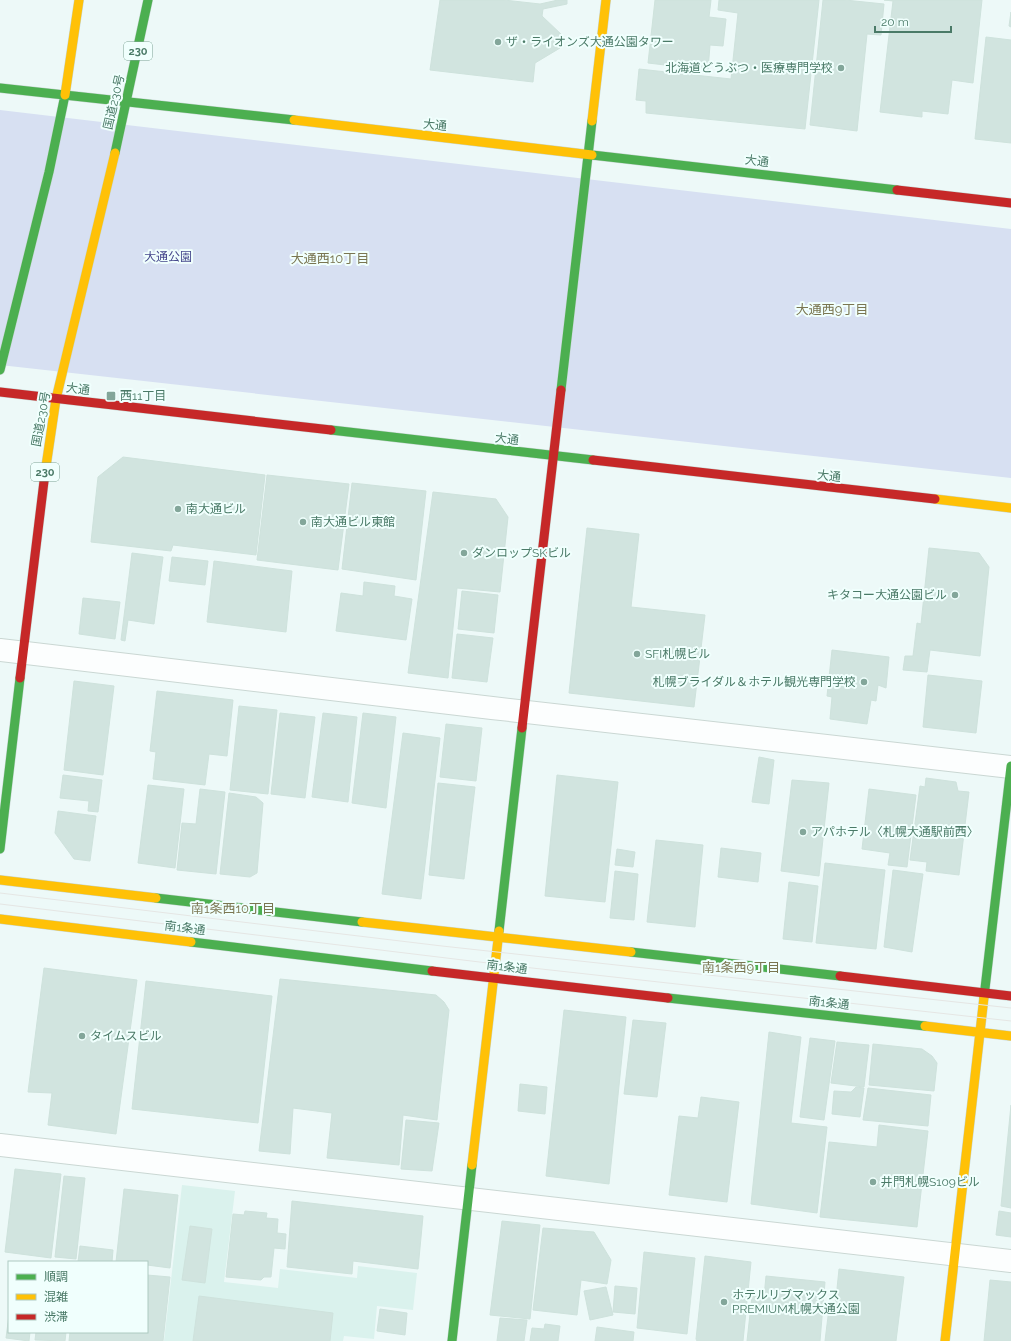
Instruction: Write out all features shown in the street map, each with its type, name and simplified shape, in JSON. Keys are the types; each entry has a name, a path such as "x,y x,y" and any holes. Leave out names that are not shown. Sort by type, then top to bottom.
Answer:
{"main road":[{"path":"0,370 49,172 65,94 79,0"},
{"name":"国道230号","path":"0,849 42,490 56,399 127,101 148,0"},
{"path":"452,1341 606,0"},
{"name":"大通","path":"0,88 127,101 1011,203"},
{"name":"大通","path":"0,392 554,457 1011,508"},
{"path":"945,1341 1011,767"},
{"path":"0,880 1011,996"},
{"name":"南1条通","path":"0,919 494,978 1011,1036"}],"street":[{"path":"0,650 525,712 1011,767"},
{"path":"0,1145 1011,1261"}],"shaded area":[{"path":"182,1185 235,1191 224,1282 278,1288 280,1269 357,1278 358,1266 417,1273 413,1310 377,1306 374,1339 344,1336 343,1341 164,1341"}],"green space":[{"name":"大通公園","path":"0,110 1011,229 1011,478 0,365"}],"building":[{"name":"ザ・ライオンズ大通公園タワー","path":"440,0 504,0 540,4 558,0 567,0 567,4 543,9 542,16 563,36 560,48 535,63 533,82 430,70"},
{"path":"655,0 711,0 709,17 726,19 723,46 710,45 708,70 648,63"},
{"path":"719,0 819,0 805,129 646,113 646,101 636,100 639,69 731,79 738,13 718,10"},
{"path":"823,0 845,0 884,4 881,35 867,34 857,131 810,125"},
{"path":"884,0 982,0 973,83 952,80 948,114 922,111 922,117 880,112 893,1"},
{"path":"1011,12 1011,27 1009,26"},
{"path":"986,37 1011,40 1011,143 975,139"},
{"name":"南大通ビル","path":"123,457 265,475 256,555 173,545 171,551 91,542 98,477"},
{"name":"南大通ビル東館","path":"267,475 349,484 338,570 257,560"},
{"path":"352,483 426,491 416,580 342,569"},
{"name":"ダンロップSKビル","path":"433,492 496,499 508,517 500,592 457,588 448,678 408,673"},
{"name":"SFI札幌ビル","path":"587,528 639,534 631,607 705,615 694,707 569,693"},
{"name":"キタコー大通公園ビル","path":"929,548 979,553 989,567 980,656 930,650 927,672 903,670 905,656 913,656 917,623 921,624"},
{"path":"132,553 163,557 154,624 128,620 125,641 121,640"},
{"path":"172,557 208,561 205,585 169,581"},
{"path":"214,561 292,571 286,632 207,622"},
{"path":"364,582 395,586 394,596 412,599 406,640 336,631 341,593 363,596"},
{"path":"462,591 498,595 494,633 458,629"},
{"path":"83,598 120,602 115,639 79,634"},
{"path":"457,634 493,638 487,682 452,678"},
{"path":"832,650 889,657 886,688 878,685 876,701 871,700 867,724 830,719 832,697 827,696"},
{"path":"928,675 982,681 976,733 923,727"},
{"path":"74,681 114,686 103,775 64,770"},
{"path":"157,691 233,700 227,756 209,754 205,785 153,779 156,752 150,751"},
{"path":"239,706 277,710 268,794 230,790"},
{"path":"280,713 315,717 305,798 271,794"},
{"path":"323,713 357,717 348,802 312,797"},
{"path":"363,713 396,717 386,808 352,803"},
{"path":"446,724 482,728 476,781 440,777"},
{"path":"403,733 440,738 421,899 382,894"},
{"path":"759,757 774,760 769,804 752,802"},
{"path":"63,775 102,780 98,812 88,811 89,801 60,798"},
{"path":"557,775 618,782 605,902 545,896"},
{"path":"926,778 956,782 958,791 969,792 959,875 926,871 927,862 910,860 920,786 925,787"},
{"path":"792,780 829,783 819,876 781,871"},
{"path":"438,783 475,787 464,879 429,875"},
{"path":"148,785 184,789 175,868 138,863"},
{"path":"200,789 225,792 216,874 177,870 182,823 196,824"},
{"path":"869,789 916,795 907,867 888,865 890,853 862,849"},
{"path":"229,793 256,797 263,803 257,873 250,877 220,874"},
{"path":"58,811 96,816 90,861 74,859 55,833"},
{"path":"656,840 703,845 695,927 647,922"},
{"path":"721,848 761,853 758,882 718,877"},
{"path":"617,849 635,852 633,867 615,865"},
{"path":"825,863 885,870 876,949 816,943"},
{"path":"893,870 923,874 912,952 884,947"},
{"path":"615,871 638,874 634,920 610,918"},
{"path":"789,882 818,886 812,942 783,939"},
{"name":"タイムスビル","path":"44,968 137,980 116,1134 48,1125 52,1093 28,1092"},
{"path":"280,979 436,995 444,1002 449,1010 437,1120 403,1115 399,1165 327,1158 332,1113 293,1108 290,1154 259,1151"},
{"path":"146,981 272,996 258,1123 132,1109"},
{"path":"564,1010 626,1017 609,1184 546,1176"},
{"path":"633,1020 666,1023 657,1097 624,1094"},
{"path":"769,1032 801,1037 791,1123 827,1127 817,1213 751,1204"},
{"path":"810,1038 835,1041 824,1120 800,1117"},
{"path":"837,1042 869,1045 864,1087 831,1083"},
{"path":"873,1044 922,1049 932,1056 937,1063 934,1091 869,1085"},
{"path":"520,1084 547,1087 545,1114 518,1111"},
{"path":"856,1087 864,1088 860,1117 832,1114 834,1091 851,1092"},
{"path":"868,1088 931,1095 928,1126 863,1120"},
{"path":"701,1097 739,1102 727,1202 669,1195 679,1116 698,1118"},
{"path":"1011,1105 1011,1208 1001,1206"},
{"path":"406,1120 439,1123 432,1171 401,1169"},
{"name":"井門札幌S109ビル","path":"879,1125 928,1131 917,1227 820,1217 829,1142 877,1147"},
{"path":"15,1169 61,1174 51,1258 5,1252"},
{"path":"64,1176 85,1178 76,1259 55,1257"},
{"path":"124,1189 178,1195 170,1268 148,1265 148,1261 116,1261"},
{"path":"292,1201 423,1216 418,1269 353,1261 352,1274 287,1267"},
{"path":"245,1211 267,1213 266,1218 278,1219 277,1233 286,1234 285,1249 274,1248 271,1277 264,1277 261,1280 226,1277 233,1214 244,1215"},
{"path":"999,1211 1011,1213 1011,1237 996,1235"},
{"path":"502,1221 540,1225 530,1319 490,1315"},
{"path":"190,1226 212,1229 205,1283 182,1280"},
{"path":"543,1228 594,1232 611,1260 607,1284 581,1280 577,1315 533,1310"},
{"path":"80,1246 113,1250 112,1261 78,1261"},
{"path":"644,1252 695,1258 687,1334 637,1328"},
{"path":"705,1256 751,1262 743,1341 697,1341 696,1339"},
{"path":"839,1269 904,1277 896,1341 825,1341 829,1308 835,1308"},
{"path":"148,1275 170,1277 163,1341 69,1341 70,1333 148,1333"},
{"path":"766,1276 825,1282 820,1341 747,1341 752,1296 764,1297"},
{"path":"990,1280 1011,1282 1011,1341 984,1341"},
{"path":"615,1286 637,1288 635,1314 613,1312"},
{"path":"606,1287 613,1315 590,1320 584,1291"},
{"path":"199,1296 333,1313 330,1341 193,1341"},
{"path":"380,1309 407,1313 405,1335 377,1331"},
{"path":"500,1318 527,1320 524,1341 497,1341"},
{"path":"8,1323 8,1333 30,1333 29,1341 6,1338"},
{"path":"545,1324 560,1326 558,1341 530,1341 532,1328 544,1329"},
{"path":"597,1327 634,1332 633,1341 595,1341"},
{"path":"36,1333 66,1333 65,1341 35,1340"}],"tram line":[{"path":"0,893 442,946 1011,1008"},
{"path":"0,904 496,964 1011,1021"}],"traffic: fast":[{"path":"115,153 148,0"},
{"path":"0,88 294,120"},
{"path":"0,370 49,172 65,95"},
{"path":"561,390 592,121"},
{"path":"592,155 897,190"},
{"path":"331,430 593,460"},
{"path":"0,849 20,678"},
{"path":"499,931 522,728"},
{"path":"984,997 1011,766"},
{"path":"156,898 362,922"},
{"path":"191,942 432,971"},
{"path":"631,952 840,976"},
{"path":"668,998 925,1026"},
{"path":"452,1341 472,1165"}],"traffic: slow":[{"path":"65,95 79,0"},
{"path":"592,121 606,0"},
{"path":"294,120 592,155"},
{"path":"45,473 56,399 115,153"},
{"path":"935,499 1011,508"},
{"path":"0,880 156,898"},
{"path":"0,919 191,942"},
{"path":"362,922 631,952"},
{"path":"472,1165 499,931"},
{"path":"945,1341 984,997"},
{"path":"925,1026 1011,1036"}],"traffic: jam":[{"path":"897,190 1011,203"},
{"path":"522,728 561,390"},
{"path":"0,392 331,430"},
{"path":"593,460 935,499"},
{"path":"20,678 45,473"},
{"path":"432,971 668,998"},
{"path":"840,976 1011,996"}],"place":[{"name":"ザ・ライオンズ大通公園タワー","path":"498,42"},
{"name":"北海道どうぶつ・医療専門学校","path":"841,68"},
{"name":"西11丁目","path":"111,396"},
{"name":"南大通ビル","path":"178,509"},
{"name":"南大通ビル東館","path":"303,522"},
{"name":"ダンロップSKビル","path":"464,553"},
{"name":"キタコー大通公園ビル","path":"955,595"},
{"name":"SFI札幌ビル","path":"637,654"},
{"name":"札幌ブライダル＆ホテル観光専門学校","path":"864,682"},
{"name":"アパホテル〈札幌大通駅前西〉","path":"803,832"},
{"name":"タイムスビル","path":"82,1036"},
{"name":"井門札幌S109ビル","path":"873,1182"},
{"name":"ホテルリブマックス PREMIUM札幌大通公園","path":"724,1302"}],"district":[{"name":"大通西10丁目","path":"330,258"},
{"name":"大通西9丁目","path":"832,309"},
{"name":"南1条西10丁目","path":"233,908"},
{"name":"南1条西9丁目","path":"741,967"}]}
